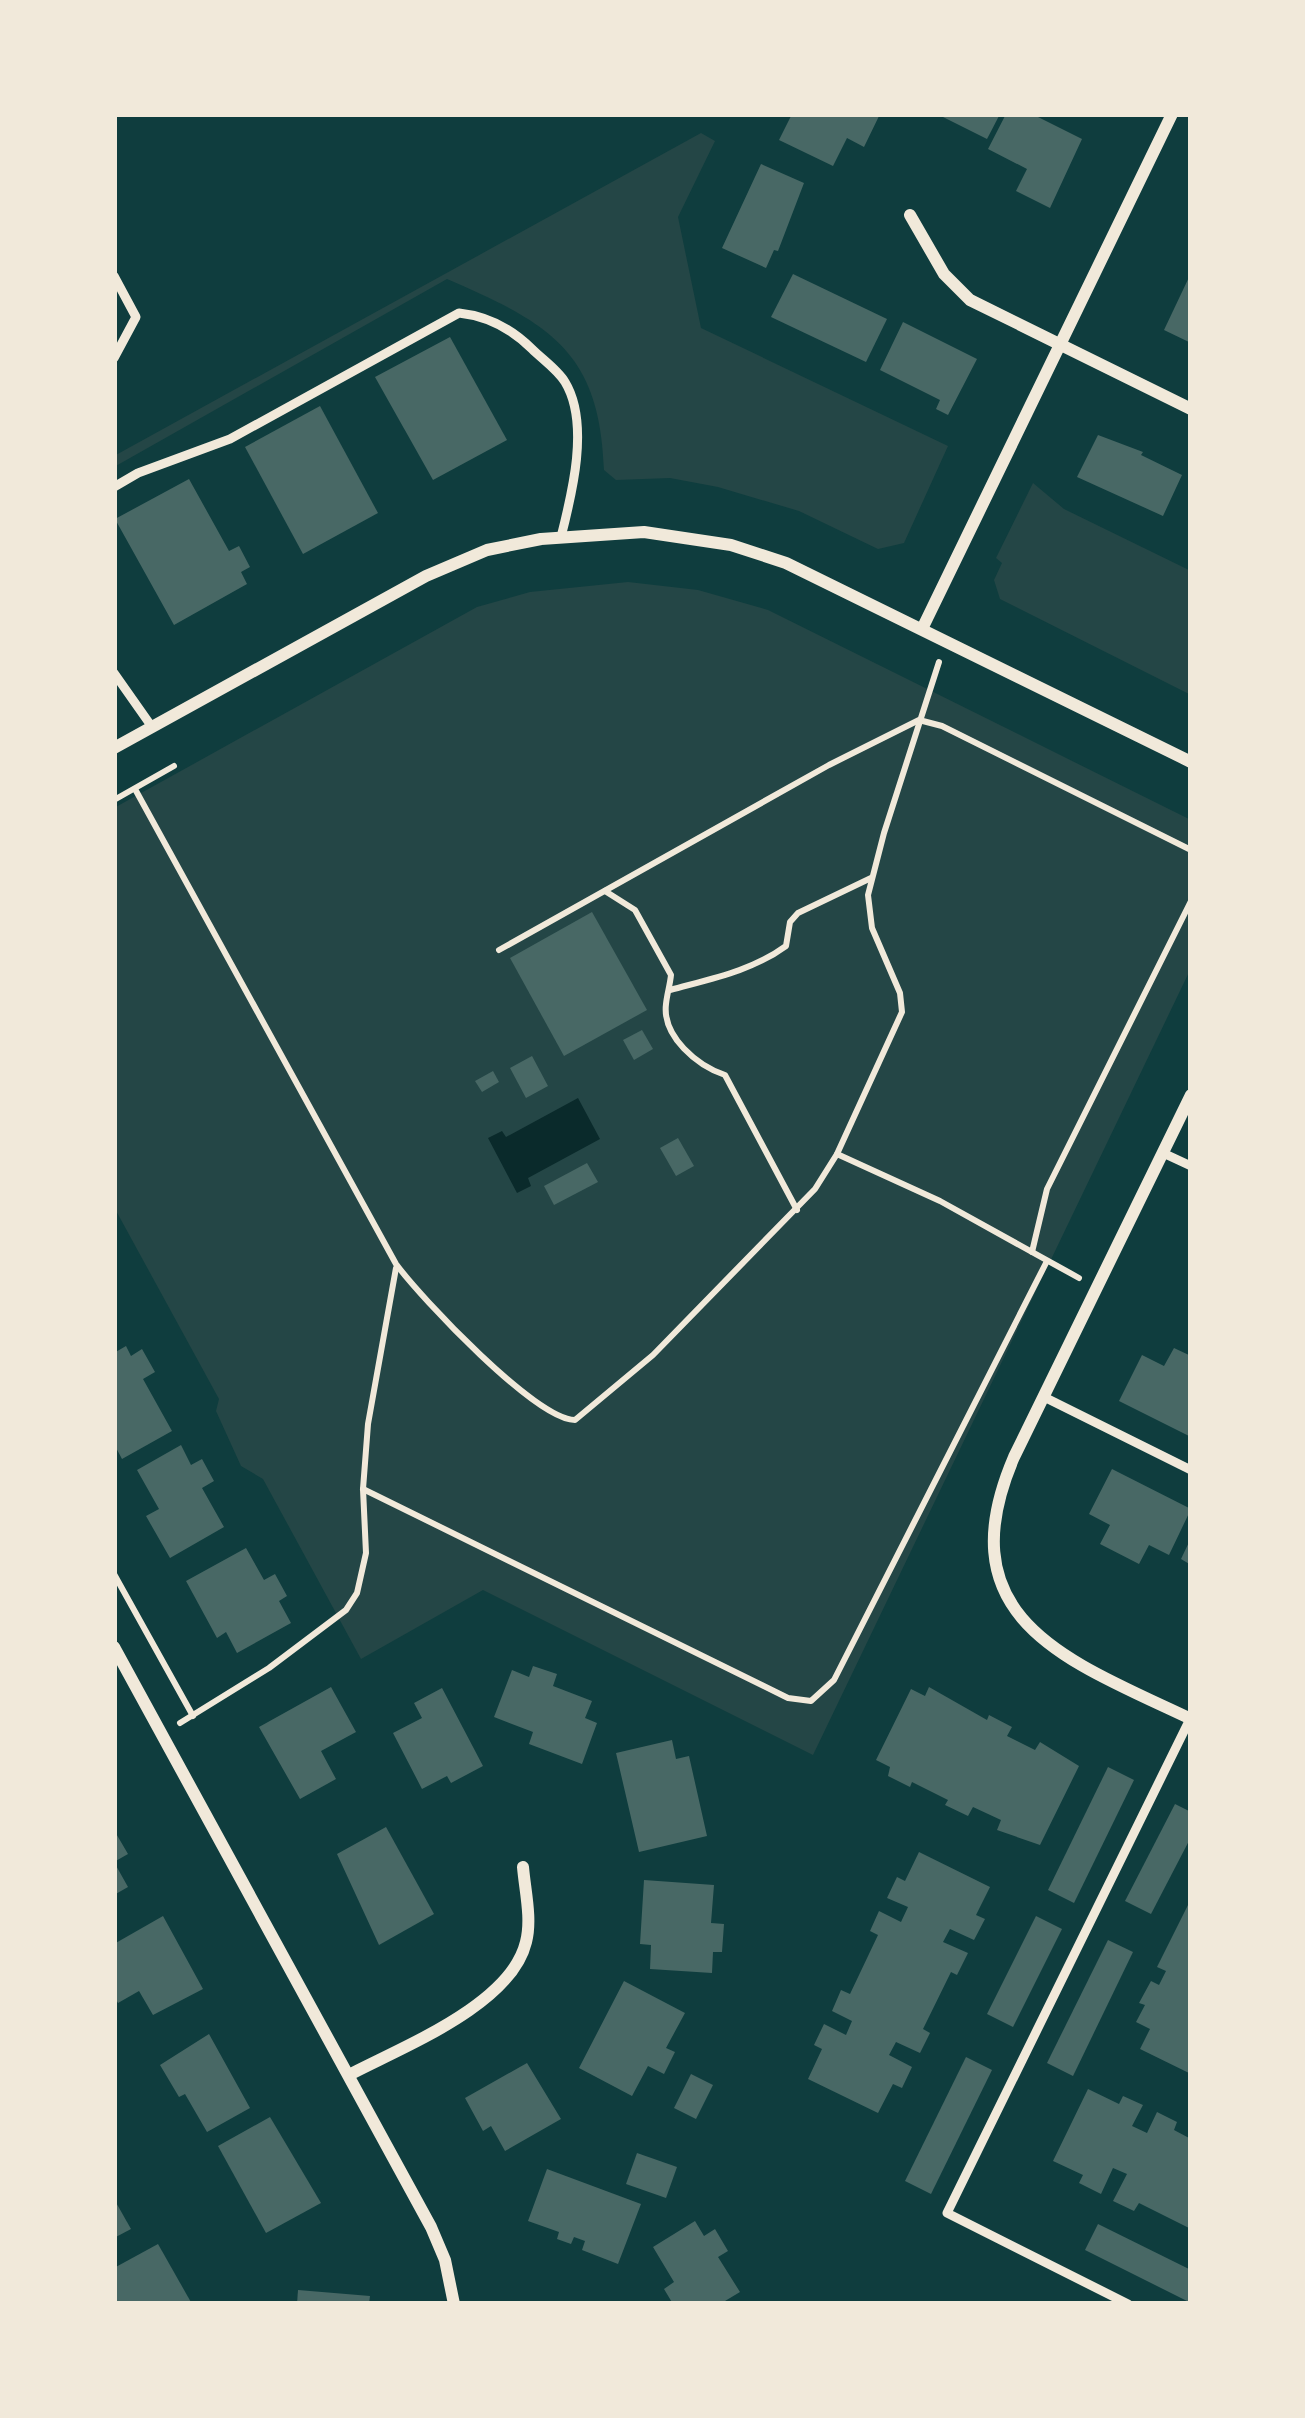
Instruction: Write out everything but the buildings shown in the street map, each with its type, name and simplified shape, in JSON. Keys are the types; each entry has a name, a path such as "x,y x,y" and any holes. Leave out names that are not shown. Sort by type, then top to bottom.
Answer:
{"street":[{"path":"922,628 1172,114"},
{"path":"910,215 944,274 961,293 1191,409"},
{"path":"114,748 441,568 487,550 561,537 644,532 730,545 787,563 1191,762"},
{"path":"1190,1719 1094,1673 1027,1625 1004,1592 993,1549 1003,1482 1191,1095"},
{"path":"114,1647 431,2227 446,2260 454,2304"},
{"path":"349,2075 472,2007 511,1974 528,1936 523,1867"}],"lane":[{"path":"114,276 136,317 114,358"},
{"path":"114,487 138,473 230,440 459,313 483,316 521,338 566,382 576,422 575,480 561,537"},
{"path":"114,673 152,727"},
{"path":"1163,1153 1191,1166"},
{"path":"1044,1397 1191,1470"},
{"path":"1128,2304 946,2213 1190,1719"}],"path":[{"path":"135,789 396,1264 443,1317 516,1386 548,1412 575,1420 652,1355 797,1210 837,1154 902,1012 900,993 872,928 868,895 919,720 948,642"},
{"path":"499,950 843,757 919,720 963,736 1191,850"},
{"path":"114,800 174,766"},
{"path":"670,990 718,978 773,956 786,946 790,922 798,914 871,878"},
{"path":"605,891 634,910 671,975 664,1008 673,1031 687,1054 725,1075 797,1210"},
{"path":"1032,1252 1047,1189 1191,901"},
{"path":"837,1154 940,1201 1097,1288"},
{"path":"363,1489 788,1698 811,1701 834,1680 1047,1261"},
{"path":"162,1734 269,1668 352,1602 365,1569 363,1489 368,1424 396,1264"},
{"path":"114,1574 193,1716"}],"shaded area":[{"path":"701,133 715,141 678,217 701,328 948,446 904,543 878,549 799,511 718,487 670,478 616,480 604,470 592,396 562,346 514,311 447,279 114,467 114,456"},
{"path":"1033,483 1064,509 1191,571 1191,695 1000,599 994,580 1002,563 996,558"},
{"path":"628,582 698,590 768,610 1191,820 1191,968 813,1755 483,1590 361,1659 263,1479 241,1466 216,1411 219,1399 114,1207 114,808 477,607 530,592"},
{"path":"578,1098 600,1139 528,1178 531,1186 517,1193 488,1138 502,1131 506,1137"}]}
